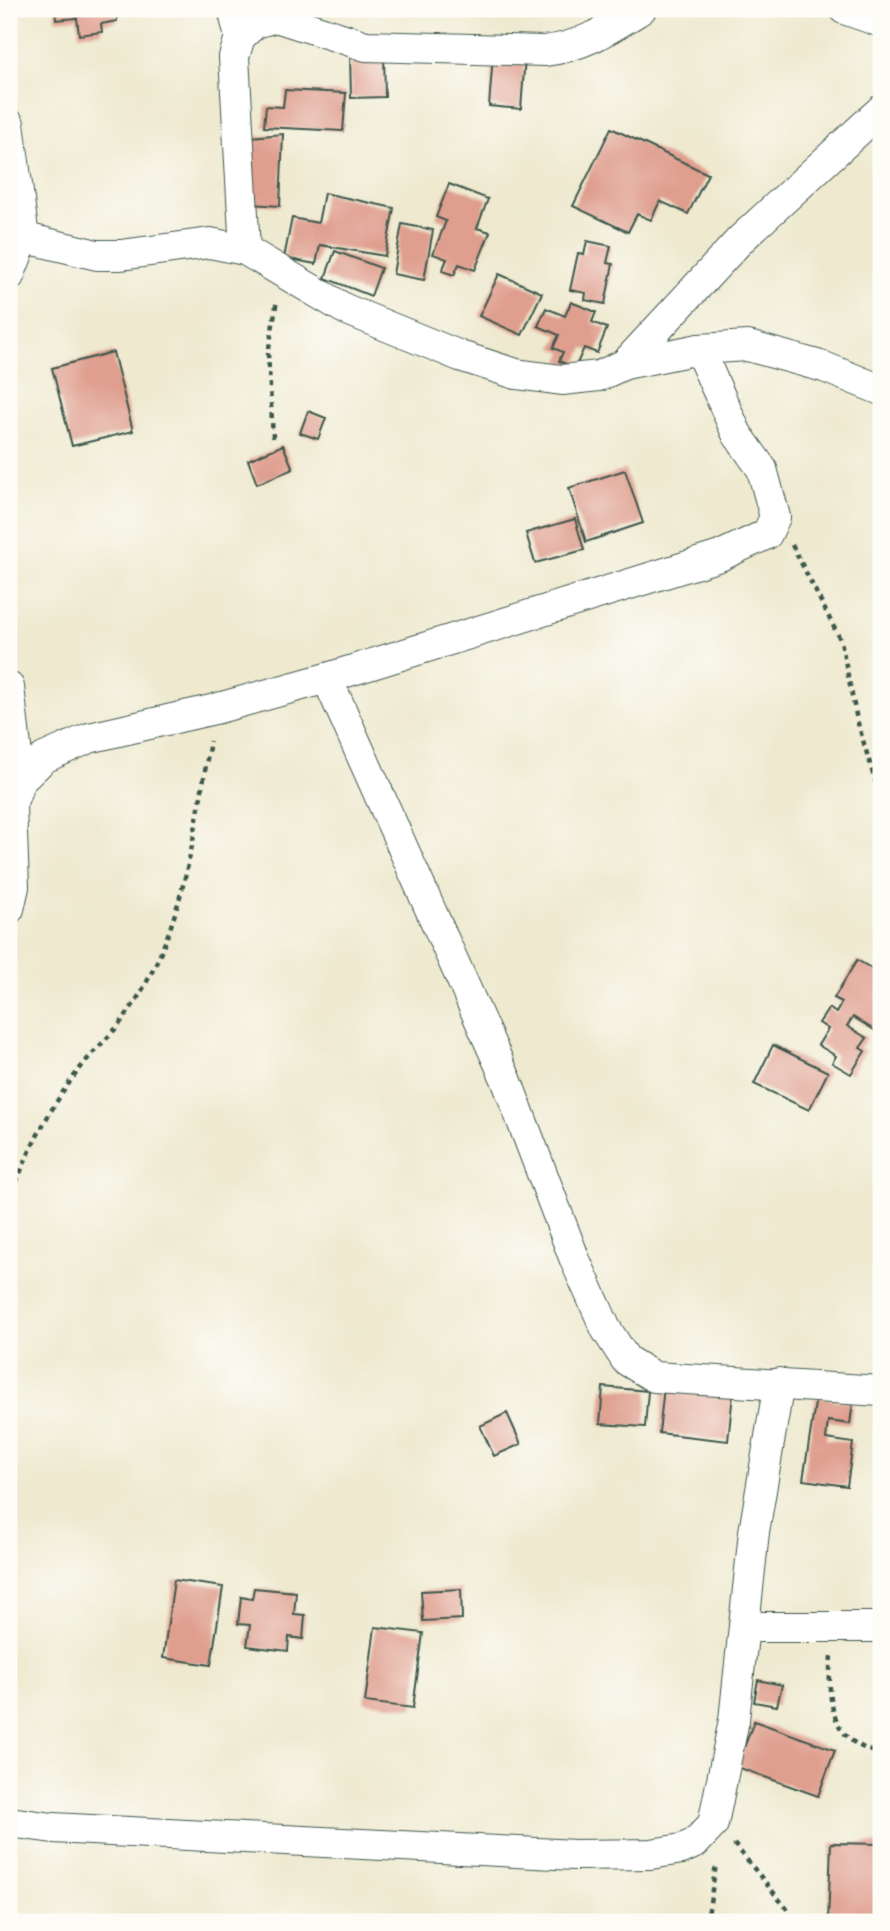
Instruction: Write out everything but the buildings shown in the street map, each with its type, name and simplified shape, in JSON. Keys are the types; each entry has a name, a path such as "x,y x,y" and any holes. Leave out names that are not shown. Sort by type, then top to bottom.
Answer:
{"street":[{"path":"245,250 234,57 236,23 255,23 276,17 366,46 544,51 567,49 587,42 641,9"},
{"path":"844,9 881,22"},
{"path":"625,364 740,239 881,110"},
{"path":"9,124 16,236 9,276"},
{"path":"16,236 97,255 121,255 210,243 245,250 345,309 460,356 516,374 562,380 599,376 625,364 699,349 748,346 824,367 881,390"},
{"path":"9,909 14,887 11,805 20,781 44,758 89,738 215,709 327,678 720,556 767,534 775,517 762,469 737,434 699,349"},
{"path":"327,678 506,1079 575,1260 606,1329 626,1360 654,1377 881,1391"},
{"path":"9,687 20,781"},
{"path":"9,1822 53,1828 575,1854 651,1854 682,1849 695,1843 717,1828 734,1720 754,1532 779,1383"},
{"path":"744,1627 881,1627"}],"path":[{"path":"273,438 268,354 281,271"},
{"path":"775,517 808,570 841,640 857,720 881,801"},
{"path":"9,1201 25,1158 48,1114 81,1066 125,1018 168,938 186,874 215,709"},
{"path":"834,1627 828,1685 837,1723 848,1741 881,1753"},
{"path":"707,1922 717,1828"},
{"path":"717,1828 744,1854 794,1922"}]}
